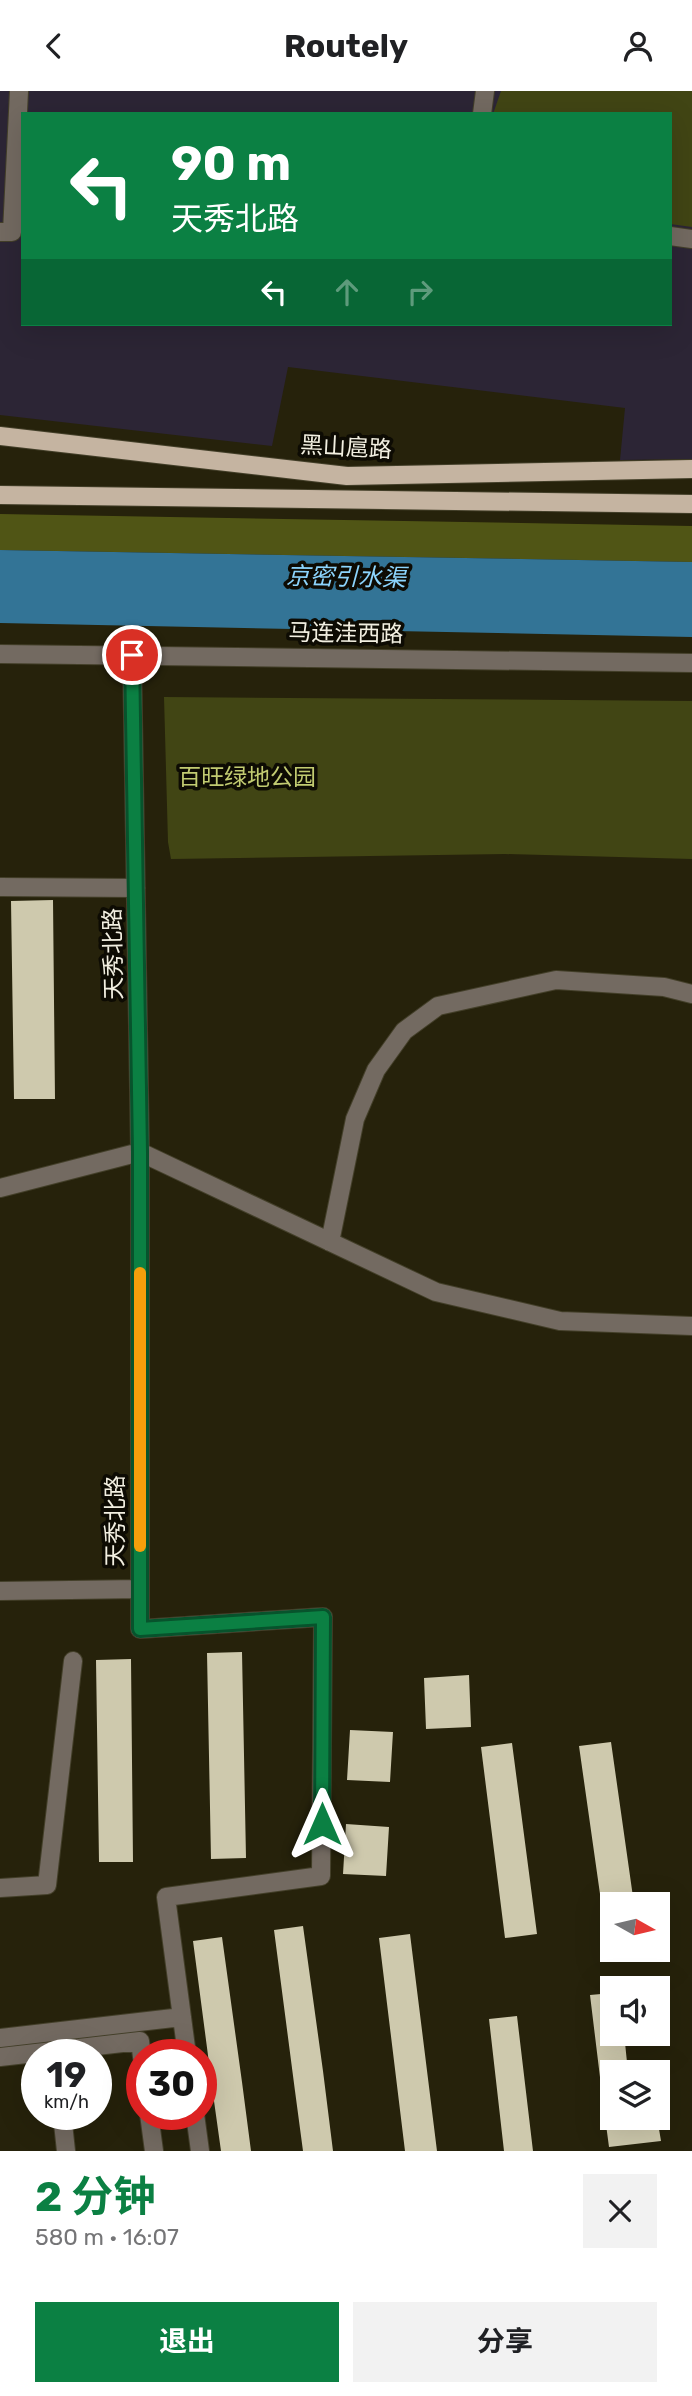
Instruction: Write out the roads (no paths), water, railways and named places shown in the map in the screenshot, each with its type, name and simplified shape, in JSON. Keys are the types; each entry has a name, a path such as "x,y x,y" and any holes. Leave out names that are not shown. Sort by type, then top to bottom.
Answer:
{"main road":[{"name":"黑山扈路","path":"0,436 347,476 692,469"},
{"path":"0,495 692,504"}],"street":[{"path":"0,232 12,232 19,91"},
{"path":"482,112 485,91"},
{"path":"672,236 692,239"},
{"name":"马连洼西路","path":"0,654 692,663"},
{"name":"天秀北路","path":"132,655 140,1152 140,1629 323,1617 321,1876 166,1898 185,2039"},
{"path":"0,887 136,888"},
{"path":"330,1242 355,1119 376,1070 404,1031 438,1006 556,980 664,986 692,995"},
{"path":"0,1188 140,1152 436,1292 560,1321 692,1326"},
{"path":"0,1591 140,1589"},
{"path":"0,1888 47,1885 73,1661"},
{"path":"0,2038 182,2017"},
{"path":"0,2057 21,2055"},
{"path":"64,2130 66,2151"},
{"path":"151,2130 154,2151"},
{"path":"197,2130 200,2151"}],"water":[{"name":"京密引水渠","path":"0,550 692,562 692,637 0,623"}],"park label":[{"name":"百旺绿地公园","path":"247,777"}]}
